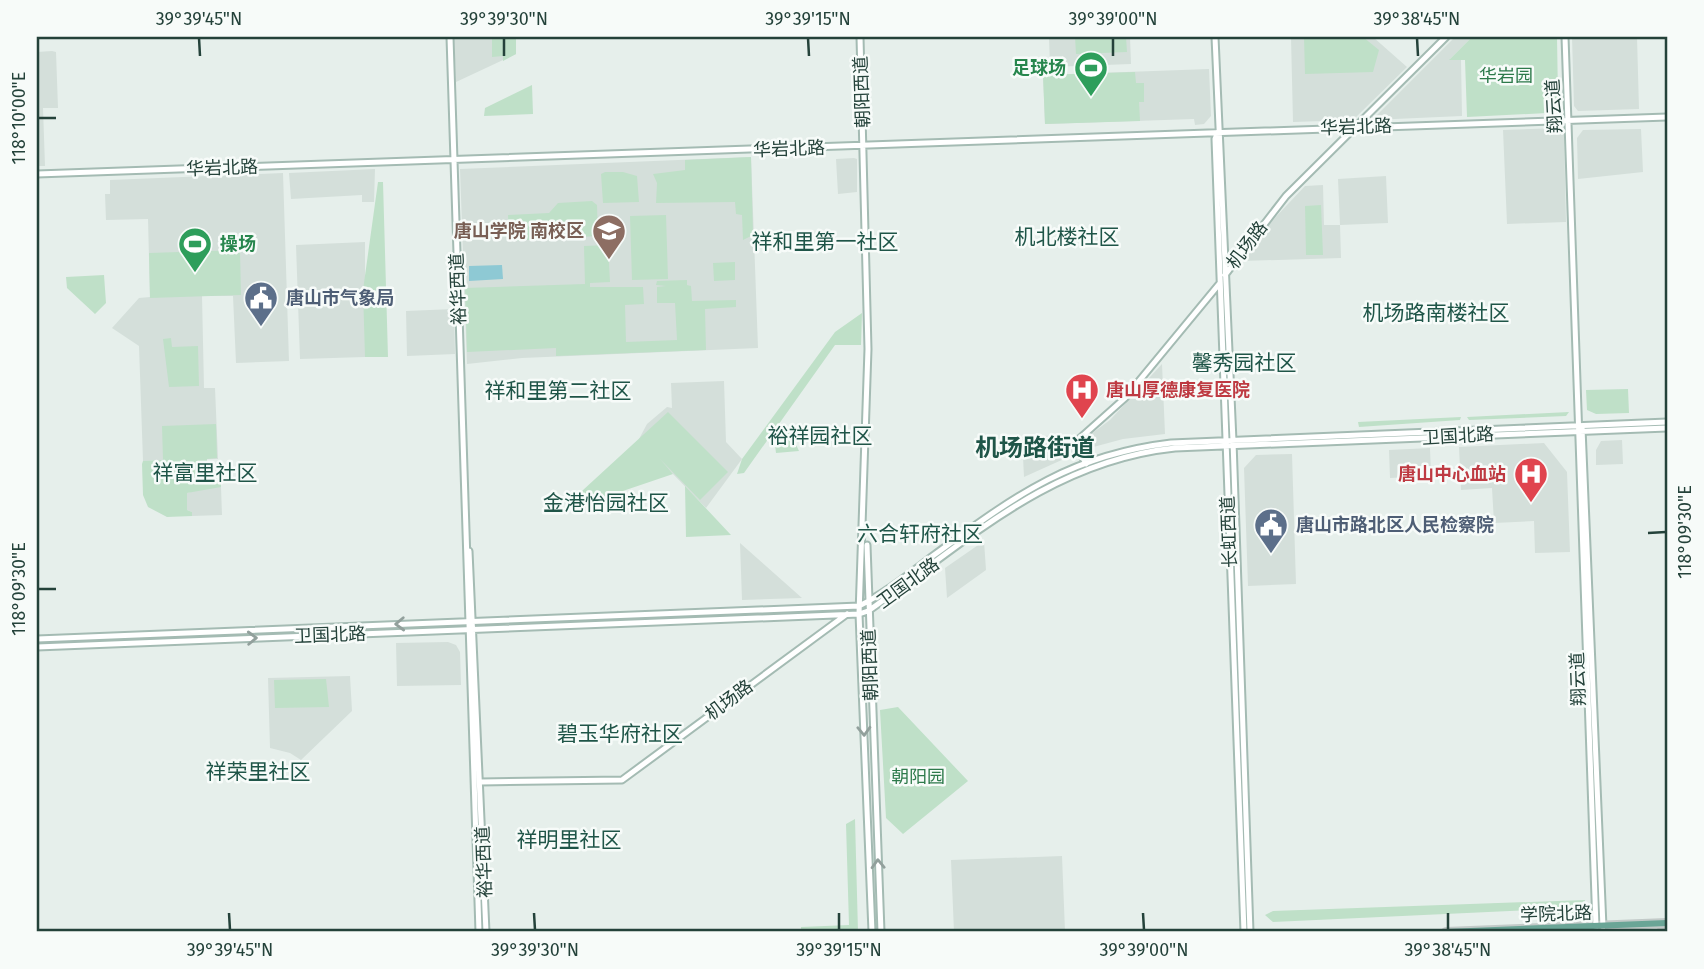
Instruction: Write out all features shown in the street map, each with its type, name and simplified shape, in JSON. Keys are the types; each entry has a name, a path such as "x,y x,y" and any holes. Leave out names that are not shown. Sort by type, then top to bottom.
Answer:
{"main road":[{"name":"裕华西道","path":"450,37 467,541 486,932"},
{"name":"朝阳西道","path":"860,37 870,338 867,602 881,932"},
{"name":"长虹西道","path":"1215,37 1234,444 1250,932"},
{"name":"机场路","path":"1086,464 1077,446 1079,439 1125,398 1220,283 1277,206 1351,128 1446,37"},
{"name":"翔云道","path":"1565,37 1600,930"},
{"name":"华岩北路","path":"37,174 1667,117"},
{"name":"长虹西道","path":"1218,132 1215,140 1244,932"},
{"name":"朝阳西道","path":"866,185 868,349 859,614 872,932"},
{"name":"卫国北路","path":"1581,429 1667,422"},
{"name":"卫国北路","path":"37,639 859,606 1017,495 1086,464 1158,450 1226,444 1581,429 1667,428"},
{"name":"卫国北路","path":"37,647 849,612 859,614 868,611 1019,502 1086,464"},
{"name":"机场路","path":"481,782 622,780 849,612"},
{"name":"裕华西道","path":"471,630 481,782 479,932"},
{"name":"学院北路","path":"1446,932 1600,930 1667,923"},
{"path":"1661,932 1667,932"}],"shaded area":[{"path":"454,37 516,37 516,54 456,82"},
{"path":"1049,37 1130,37 1131,64 1050,67"},
{"path":"1291,37 1373,37 1407,67 1353,120 1293,122"},
{"path":"1455,37 1472,37 1450,59 1461,60 1462,116 1372,120"},
{"path":"1572,37 1637,37 1639,109 1578,111 1574,106"},
{"path":"37,52 56,52 58,108 43,108 45,166 37,166"},
{"path":"1209,69 1211,116 1204,124 1195,125 1194,119 1045,124 1043,75"},
{"path":"1558,128 1564,134 1566,222 1507,224 1503,130"},
{"path":"1641,129 1643,172 1578,179 1577,138 1583,130"},
{"name":"唐山学院 南校区","path":"751,157 758,348 522,358 467,364 460,169"},
{"path":"836,159 857,159 857,192 838,194"},
{"path":"375,169 374,202 362,202 362,195 291,199 289,173"},
{"path":"283,173 289,361 236,363 233,296 202,296 204,388 215,388 218,459 143,461 139,346 112,328 139,298 150,297 148,219 106,220 105,194 110,194 110,180"},
{"path":"1386,176 1388,223 1340,225 1338,179"},
{"path":"1323,185 1324,225 1340,225 1341,258 1242,261 1271,222 1305,186"},
{"path":"365,242 365,357 300,359 296,245"},
{"path":"454,309 455,354 407,356 406,311"},
{"path":"1162,364 1165,434 1123,439 1086,449 1083,440 1110,420"},
{"path":"724,381 726,442 742,459 706,508 639,439 647,424 667,407 672,408 671,383"},
{"path":"1065,435 1075,454 1024,477 1022,437"},
{"path":"1622,440 1623,464 1596,465 1596,450 1601,441"},
{"path":"1544,443 1567,472 1570,552 1535,553 1534,521 1494,523 1492,488 1461,490 1459,447"},
{"path":"1430,448 1431,476 1390,478 1389,450"},
{"path":"1292,454 1296,584 1248,586 1244,468 1256,455"},
{"path":"208,487 221,487 222,515 192,516 192,512 187,510 187,493"},
{"path":"984,541 986,570 947,598 945,568"},
{"path":"740,543 802,598 742,600"},
{"path":"448,642 456,645 460,652 461,685 397,686 396,643"},
{"path":"350,676 352,711 301,760 290,753 270,748 268,678"},
{"path":"1062,856 1065,931 954,932 951,860"}],"green space":[{"path":"492,37 516,37 516,54 503,61 503,56 492,57"},
{"path":"1075,37 1126,37 1127,52 1076,54"},
{"path":"1304,37 1363,37 1379,50 1373,72 1305,74"},
{"name":"华岩园","path":"1472,37 1557,37 1558,98 1555,109 1547,113 1467,117 1465,60 1449,60"},
{"path":"1135,72 1136,83 1144,83 1144,102 1139,102 1140,121 1045,124 1043,75"},
{"path":"532,85 533,114 484,116 485,108"},
{"path":"751,157 753,235 743,240 742,215 736,214 735,202 656,203 657,183 653,174 685,170 685,160"},
{"path":"623,172 637,176 639,202 603,203 601,174"},
{"path":"378,182 383,182 388,357 365,357 363,290"},
{"path":"592,201 597,205 598,236 509,241 508,215 549,213 558,203"},
{"path":"1321,205 1323,255 1306,255 1305,206"},
{"path":"666,215 668,279 632,280 630,216"},
{"path":"608,245 610,282 590,283 590,287 643,287 644,304 625,305 626,342 677,340 675,303 657,303 657,287 666,286 656,285 657,281 687,280 687,285 691,286 692,301 736,300 736,307 705,309 706,350 556,356 556,348 467,352 465,288 585,284 584,246"},
{"name":"操场","path":"240,250 241,295 150,298 149,253"},
{"path":"735,262 735,280 714,281 713,263"},
{"path":"104,275 106,303 95,314 67,288 66,277"},
{"path":"862,313 861,345 835,345 744,473 737,474 742,459 835,332"},
{"path":"171,338 172,347 198,346 199,386 169,387 163,339"},
{"path":"1628,389 1629,413 1596,414 1587,410 1586,390"},
{"path":"668,412 728,472 700,500 660,459 673,474 558,513"},
{"path":"1569,412 1566,416 1469,420 1467,417"},
{"path":"1461,417 1460,420 1359,427 1358,422"},
{"path":"216,424 217,458 207,459 207,476 221,476 221,487 187,493 187,510 192,512 192,516 167,517 148,507 143,495 142,464 143,461 163,460 162,426"},
{"path":"788,427 799,451 776,453 775,445"},
{"path":"685,486 731,535 686,537"},
{"path":"326,679 329,707 275,708 274,680"},
{"name":"朝阳园","path":"898,707 968,781 903,834 886,818 880,710"},
{"path":"855,819 858,932 801,932 801,927 849,925 846,824"},
{"path":"1585,900 1584,913 1578,916 1534,918 1534,910 1273,922 1265,915 1273,911"}],"water":[{"path":"502,265 503,279 469,281 469,266"}],"place":[{"name":"足球场","path":"1091,98"},
{"name":"唐山学院 南校区","path":"609,261"},
{"name":"操场","path":"195,274"},
{"name":"唐山市气象局","path":"261,328"},
{"name":"唐山厚德康复医院","path":"1082,420"},
{"name":"唐山中心血站","path":"1531,504"},
{"name":"唐山市路北区人民检察院","path":"1271,555"}],"district":[{"name":"机北楼社区","path":"1067,237"},
{"name":"祥和里第一社区","path":"825,242"},
{"name":"机场路南楼社区","path":"1436,313"},
{"name":"馨秀园社区","path":"1244,363"},
{"name":"祥和里第二社区","path":"558,391"},
{"name":"裕祥园社区","path":"820,436"},
{"name":"机场路街道","path":"1035,448"},
{"name":"祥富里社区","path":"205,473"},
{"name":"金港怡园社区","path":"606,503"},
{"name":"六合轩府社区","path":"920,534"},
{"name":"碧玉华府社区","path":"620,734"},
{"name":"祥荣里社区","path":"258,772"},
{"name":"祥明里社区","path":"569,840"}]}
